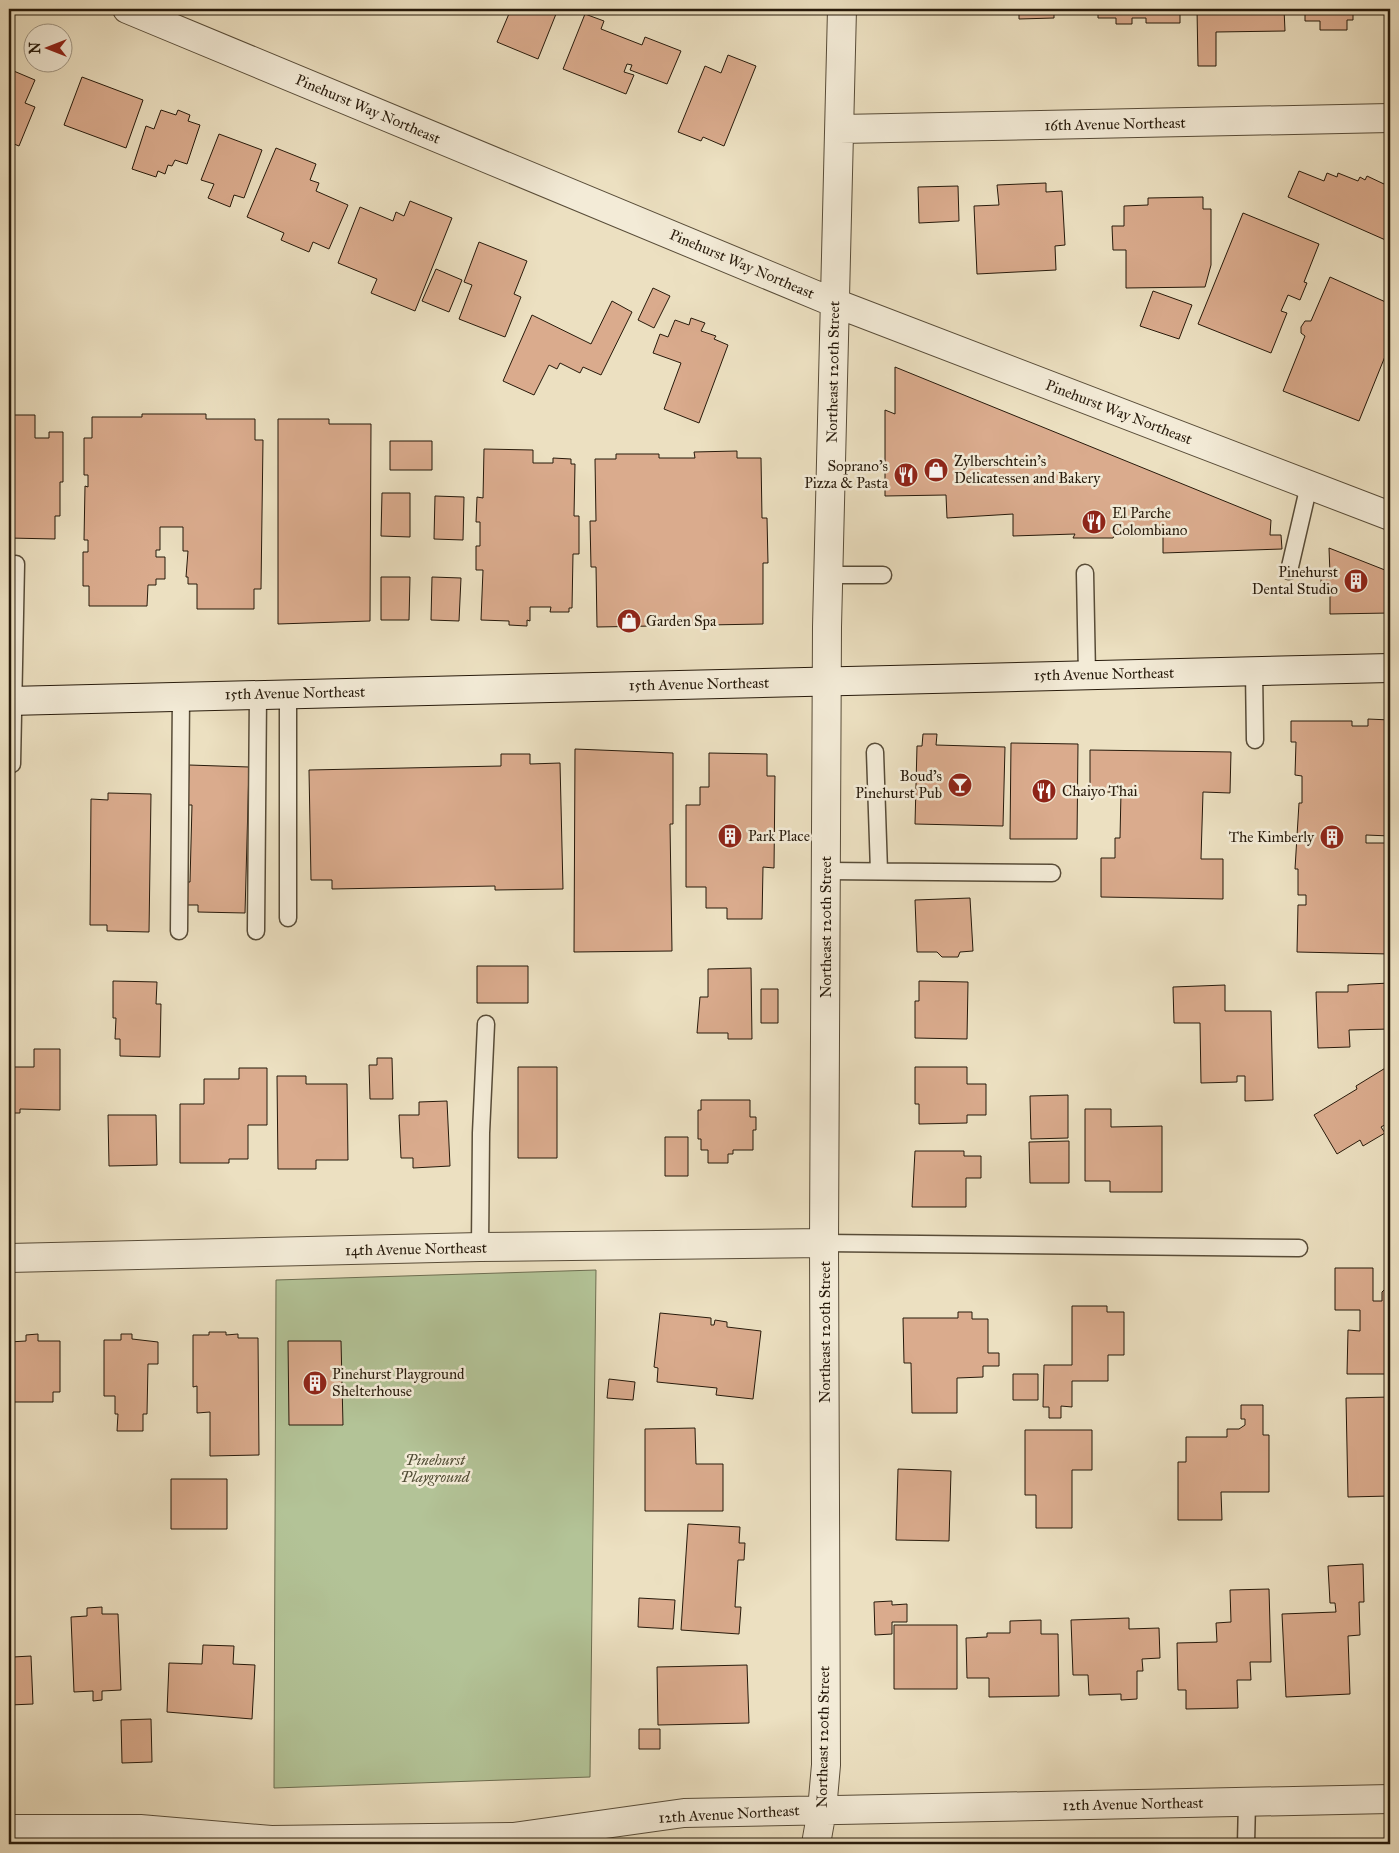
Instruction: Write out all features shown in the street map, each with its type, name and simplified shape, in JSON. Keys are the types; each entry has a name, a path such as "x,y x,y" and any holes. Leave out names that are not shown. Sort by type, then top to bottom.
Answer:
{"street":[{"name":"Pinehurst Way Northeast","path":"127,9 835,303 1390,516"},
{"name":"Northeast 120th Street","path":"816,1844 822,1810 826,1765 824,1243 827,681 842,9"},
{"name":"16th Avenue Northeast","path":"840,129 1390,118"},
{"name":"15th Avenue Northeast","path":"10,701 1390,668"},
{"name":"14th Avenue Northeast","path":"9,1258 480,1247 824,1243"},
{"name":"12th Avenue Northeast","path":"9,1829 140,1829 271,1840 361,1842 513,1837 684,1812 1390,1799"}],"lane":[{"path":"1289,571 1309,485"},
{"path":"12,764 10,701 16,564"},
{"path":"1085,573 1087,675"},
{"path":"829,574 883,574"},
{"path":"1254,671 1255,740"},
{"path":"256,931 258,694"},
{"path":"288,694 288,918"},
{"path":"179,930 181,696"},
{"path":"875,752 879,871"},
{"path":"826,871 1052,873"},
{"path":"480,1247 481,1133 486,1024"},
{"path":"824,1243 1299,1248"},
{"path":"1246,1844 1247,1801"}],"green space":[{"name":"Pinehurst Playground","path":"596,1270 590,1777 274,1788 276,1280"}],"building":[{"path":"511,9 558,9 538,59 497,42"},
{"path":"1019,9 1054,9 1054,18 1019,19"},
{"path":"1098,9 1180,9 1180,23 1146,23 1146,18 1132,18 1132,24 1116,24 1116,18 1098,18"},
{"path":"1197,9 1284,9 1285,31 1216,32 1216,66 1198,66"},
{"path":"1305,9 1360,9 1360,13 1353,13 1353,20 1347,20 1347,30 1320,30 1320,21 1305,21"},
{"path":"585,14 604,21 601,29 642,45 645,37 681,51 667,84 630,70 632,65 627,64 624,72 634,75 626,94 563,69"},
{"path":"728,55 756,66 724,146 703,137 701,141 678,132 705,66 721,73"},
{"path":"9,69 35,80 25,103 35,107 19,146 9,142"},
{"path":"82,77 143,100 126,148 64,125"},
{"path":"161,110 176,115 178,110 190,115 188,121 200,125 187,164 175,160 172,166 168,165 165,174 158,171 156,177 132,169 146,126 154,129"},
{"path":"219,134 262,150 244,198 234,195 230,207 208,198 214,184 201,180"},
{"path":"276,148 316,164 310,180 319,183 316,191 348,205 329,249 313,242 309,252 281,240 284,233 247,217"},
{"path":"1390,169 1390,242 1288,197 1299,171 1324,181 1327,173 1337,177 1338,173 1358,181 1360,177 1365,180 1367,176 1384,184"},
{"path":"1046,183 1046,192 1062,191 1065,245 1055,246 1056,270 977,274 974,206 999,205 997,185"},
{"path":"958,186 959,221 919,223 918,187"},
{"path":"1203,197 1203,209 1211,209 1211,265 1205,287 1126,288 1126,250 1113,250 1112,226 1124,226 1124,206 1148,205 1148,198"},
{"path":"410,201 452,218 415,311 371,293 377,279 338,263 360,207 393,221 396,212 404,216"},
{"path":"1243,213 1319,244 1304,282 1307,283 1300,300 1288,295 1281,311 1287,313 1271,353 1198,324"},
{"path":"479,242 527,261 514,294 521,297 505,337 459,319 472,285 464,282"},
{"path":"436,269 462,280 449,312 422,301"},
{"path":"1330,277 1390,304 1390,344 1359,421 1283,391 1305,336 1301,333 1301,327 1305,321 1311,321"},
{"path":"653,288 670,296 654,328 638,320"},
{"path":"1153,291 1192,305 1179,339 1140,326"},
{"path":"612,301 632,312 601,375 583,367 580,373 560,363 557,369 549,365 534,395 503,381 532,315 591,344"},
{"path":"691,318 705,323 701,331 716,336 714,339 728,345 699,423 664,409 681,363 653,353 660,334 668,337 675,320 689,325"},
{"path":"895,367 1271,520 1270,535 1281,535 1282,549 1163,553 1163,532 1116,533 1113,538 1073,538 1075,534 1013,536 1013,514 947,518 946,495 885,496 885,410 895,414"},
{"path":"142,414 206,414 206,419 255,419 255,440 263,440 261,589 254,589 254,609 197,609 197,584 188,584 188,577 186,577 188,551 183,551 183,527 160,527 160,550 156,550 156,557 165,557 165,579 156,579 156,585 148,585 147,606 89,606 89,586 83,586 83,552 88,552 88,540 84,540 85,486 88,487 88,475 84,475 84,438 92,438 92,417 142,417"},
{"path":"9,415 35,415 35,438 49,438 49,432 63,432 63,482 60,482 60,516 55,516 55,539 9,538"},
{"path":"278,419 329,419 329,424 371,424 370,621 278,624"},
{"path":"390,441 432,441 432,470 390,470"},
{"path":"484,449 533,450 533,463 553,463 553,458 571,459 571,464 575,464 574,516 579,516 579,554 573,554 572,608 569,608 569,612 550,612 551,607 530,607 530,621 527,620 527,626 509,625 509,621 481,620 483,570 476,570 476,546 480,546 480,522 476,522 477,497 483,498"},
{"path":"737,451 737,458 761,458 762,518 767,518 768,563 763,563 763,624 597,627 596,567 591,567 590,521 596,521 595,459 616,459 616,454 659,454 659,458 695,458 694,452"},
{"path":"382,493 410,493 410,537 381,536"},
{"path":"435,496 464,497 463,540 434,539"},
{"name":"Pinehurst Dental Studio","path":"1329,548 1390,572 1390,613 1330,614 1330,588 1321,588 1321,574 1330,574"},
{"path":"381,577 410,577 409,620 381,620"},
{"path":"432,577 461,578 459,621 431,620"},
{"name":"The Kimberly","path":"1368,719 1390,720 1390,836 1366,835 1366,843 1385,843 1385,853 1390,853 1390,954 1297,952 1298,905 1306,905 1306,895 1298,895 1298,869 1295,869 1299,803 1302,803 1302,776 1295,775 1296,742 1291,742 1291,721 1352,721 1352,726 1368,726"},
{"name":"Boud's Pinehurst Pub","path":"923,734 937,734 936,745 1005,747 1003,826 915,824 917,746 922,746"},
{"name":"Chaiyo Thai","path":"1011,743 1078,744 1077,839 1010,839"},
{"path":"575,749 673,753 673,824 670,824 672,951 574,952"},
{"path":"1090,750 1231,752 1230,793 1203,792 1201,859 1223,859 1223,899 1101,897 1101,858 1115,858 1115,838 1120,838 1121,792 1090,792"},
{"name":"Park Place","path":"709,753 767,754 767,776 775,776 774,868 763,867 762,919 727,919 727,908 706,908 706,887 686,887 686,805 700,805 700,787 709,787"},
{"path":"501,754 530,754 530,764 560,763 563,889 495,890 495,886 332,889 332,880 311,880 309,770 501,766"},
{"path":"189,765 249,767 245,913 198,912 198,905 187,905 187,882 190,882 192,805 188,805"},
{"path":"108,793 151,794 149,932 107,931 107,925 90,925 91,799 108,800"},
{"path":"970,898 973,951 960,952 958,957 942,957 937,952 917,952 915,900"},
{"path":"477,966 528,966 528,1003 477,1003"},
{"path":"751,968 752,1039 728,1039 728,1033 697,1033 700,997 708,997 708,969"},
{"path":"113,981 157,982 156,1004 161,1004 160,1057 120,1056 120,1039 115,1039 116,1018 113,1018"},
{"path":"919,981 968,982 967,1039 915,1038 915,1001 919,1001"},
{"path":"1390,983 1390,1029 1349,1030 1350,1047 1318,1048 1316,992 1348,992 1348,985"},
{"path":"1225,985 1225,1011 1271,1011 1273,1100 1245,1101 1245,1076 1237,1076 1237,1082 1201,1083 1200,1023 1174,1023 1173,987"},
{"path":"761,989 778,989 778,1023 761,1023"},
{"path":"34,1049 60,1049 60,1110 20,1109 20,1113 9,1113 9,1067 34,1067"},
{"path":"377,1058 392,1058 393,1099 370,1099 369,1065 377,1065"},
{"path":"518,1067 557,1067 557,1158 518,1158"},
{"path":"915,1067 967,1067 967,1084 986,1084 986,1115 967,1115 967,1123 919,1124 919,1104 915,1104"},
{"path":"1387,1067 1390,1069 1390,1122 1381,1127 1385,1133 1363,1146 1360,1140 1337,1154 1314,1115 1357,1089 1356,1086"},
{"path":"239,1068 267,1068 267,1125 248,1125 248,1159 229,1159 229,1163 180,1163 180,1104 204,1104 204,1079 239,1079"},
{"path":"277,1076 306,1076 306,1084 347,1084 348,1160 316,1160 316,1169 278,1169"},
{"path":"1068,1095 1068,1138 1031,1139 1030,1096"},
{"path":"701,1100 750,1100 750,1117 756,1117 756,1130 753,1130 753,1150 733,1150 733,1154 728,1154 728,1163 708,1163 708,1150 701,1150 701,1139 698,1139 698,1110 701,1110"},
{"path":"447,1101 450,1166 413,1168 413,1158 401,1158 399,1115 419,1115 419,1102"},
{"path":"1085,1109 1111,1109 1111,1127 1162,1126 1162,1192 1110,1192 1110,1181 1085,1181"},
{"path":"108,1115 156,1115 157,1165 109,1166"},
{"path":"665,1137 688,1137 688,1176 665,1176"},
{"path":"1069,1141 1069,1183 1030,1183 1029,1142"},
{"path":"915,1151 964,1151 964,1156 981,1156 981,1178 966,1178 966,1207 912,1207"},
{"path":"1335,1268 1373,1268 1373,1301 1382,1301 1382,1292 1390,1284 1390,1374 1347,1374 1348,1330 1360,1331 1360,1310 1335,1310"},
{"path":"1072,1306 1107,1306 1107,1312 1124,1312 1124,1355 1108,1355 1108,1381 1072,1381 1072,1407 1061,1406 1061,1418 1049,1418 1049,1407 1043,1407 1044,1365 1072,1365"},
{"path":"958,1312 972,1312 972,1319 988,1319 988,1353 999,1353 999,1366 983,1366 983,1377 957,1378 957,1413 912,1413 911,1363 904,1363 903,1318 958,1318"},
{"path":"660,1313 711,1318 711,1325 714,1325 715,1320 727,1322 727,1327 761,1331 753,1399 716,1395 717,1388 657,1382 658,1368 654,1367"},
{"path":"209,1332 226,1332 226,1335 238,1334 238,1338 258,1338 259,1455 210,1456 210,1412 197,1413 197,1386 193,1387 193,1335 209,1335"},
{"path":"38,1334 38,1341 60,1341 60,1392 53,1392 53,1402 9,1402 9,1342 26,1341 26,1335"},
{"path":"121,1334 132,1334 132,1339 158,1342 158,1364 148,1364 147,1414 143,1414 143,1431 117,1431 118,1414 115,1414 115,1396 104,1396 104,1340 121,1340"},
{"name":"Pinehurst Playground Shelterhouse","path":"288,1341 341,1341 343,1425 289,1425"},
{"path":"1013,1374 1038,1374 1038,1400 1013,1400"},
{"path":"609,1379 635,1382 633,1400 607,1398"},
{"path":"1390,1397 1390,1496 1348,1497 1346,1398"},
{"path":"1241,1405 1263,1405 1263,1435 1269,1435 1269,1492 1221,1492 1222,1520 1178,1520 1178,1462 1186,1462 1186,1437 1227,1437 1227,1429 1239,1429 1245,1425 1245,1419 1241,1419"},
{"path":"695,1428 696,1464 723,1464 723,1511 645,1511 645,1429"},
{"path":"1025,1430 1092,1430 1092,1470 1072,1470 1072,1528 1036,1528 1036,1495 1025,1495"},
{"path":"898,1469 951,1471 949,1541 896,1540"},
{"path":"171,1479 227,1479 227,1529 171,1529"},
{"path":"688,1524 740,1527 739,1543 745,1543 744,1560 738,1560 735,1607 741,1607 739,1634 681,1630"},
{"path":"1363,1564 1364,1602 1359,1602 1360,1635 1348,1636 1350,1694 1286,1697 1282,1614 1336,1612 1335,1603 1330,1603 1328,1566"},
{"path":"1269,1589 1271,1662 1250,1662 1251,1680 1237,1680 1238,1708 1186,1709 1186,1690 1178,1690 1177,1643 1217,1642 1216,1623 1231,1622 1230,1590"},
{"path":"639,1598 675,1600 673,1629 638,1627"},
{"path":"892,1601 892,1605 907,1604 907,1622 892,1622 892,1634 875,1635 874,1602"},
{"path":"102,1607 102,1614 118,1614 121,1690 102,1691 102,1700 93,1701 93,1691 74,1692 71,1617 87,1616 87,1608"},
{"path":"1129,1618 1129,1629 1159,1628 1160,1658 1142,1659 1143,1671 1137,1671 1137,1699 1121,1700 1121,1694 1089,1695 1088,1675 1073,1675 1071,1620"},
{"path":"1041,1620 1041,1634 1058,1634 1059,1696 989,1697 989,1678 967,1678 966,1638 987,1637 987,1633 1010,1633 1010,1621"},
{"path":"894,1625 957,1625 957,1689 894,1689"},
{"path":"9,1631 12,1631 13,1657 31,1656 33,1704 10,1705 11,1713 9,1713"},
{"path":"203,1645 234,1646 233,1664 255,1665 252,1719 167,1712 169,1663 202,1664"},
{"path":"747,1665 749,1723 658,1725 657,1667"},
{"path":"151,1719 152,1762 122,1763 121,1720"},
{"path":"639,1729 660,1729 660,1749 639,1749"}],"place":[{"name":"Zylberschtein's Delicatessen and Bakery","path":"936,470"},
{"name":"Soprano's Pizza & Pasta","path":"906,475"},
{"name":"El Parche Colombiano","path":"1094,522"},
{"name":"Pinehurst Dental Studio","path":"1356,581"},
{"name":"Garden Spa","path":"629,621"},
{"name":"Boud's Pinehurst Pub","path":"960,785"},
{"name":"Chaiyo Thai","path":"1044,791"},
{"name":"Park Place","path":"730,836"},
{"name":"The Kimberly","path":"1332,837"},
{"name":"Pinehurst Playground Shelterhouse","path":"315,1383"}]}
